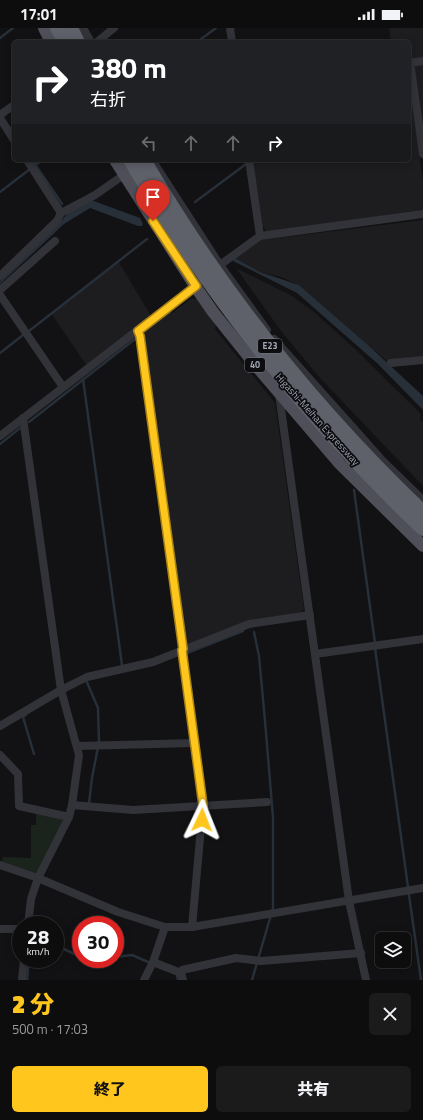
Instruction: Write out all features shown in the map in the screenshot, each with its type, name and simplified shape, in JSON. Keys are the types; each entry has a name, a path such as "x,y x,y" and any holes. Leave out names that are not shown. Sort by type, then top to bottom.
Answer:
{"highway":[{"path":"57,28 64,40"},
{"path":"71,28 77,40"},
{"name":"Higashi-Meihan Expressway","path":"131,162 153,199 201,272 263,356 327,431 383,491 423,529"},
{"name":"Higashi-Meihan Expressway","path":"145,162 210,265 272,348 327,412 391,482 423,512"}],"main road":[{"path":"44,28 50,40"},
{"name":"40","path":"116,162 196,286 248,357 340,464 423,546"}],"street":[{"path":"83,28 90,40"},
{"path":"99,40 114,28"},
{"path":"230,28 232,40"},
{"path":"411,62 423,61"},
{"path":"411,69 423,154"},
{"path":"12,107 0,117 12,137"},
{"path":"28,162 61,213"},
{"path":"0,276 58,221 61,213 95,195 141,162"},
{"path":"153,162 220,265 275,340 381,459 423,500"},
{"path":"249,162 260,236"},
{"path":"0,436 196,286 220,265 260,236 423,214"},
{"path":"0,290 55,241"},
{"path":"0,295 63,387"},
{"path":"138,331 140,336 203,805 192,928"},
{"path":"391,364 423,360"},
{"path":"279,393 349,901 366,980"},
{"path":"23,418 61,690 78,746 79,755 69,817 38,878 31,899 29,916"},
{"path":"0,726 86,677 153,662 249,624 310,615"},
{"path":"315,654 423,639"},
{"path":"78,746 195,743"},
{"path":"0,755 18,774 19,806 69,817"},
{"path":"72,805 133,810 267,802"},
{"path":"0,865 38,878 118,912 165,927 192,928 423,888"},
{"path":"144,980 153,962 165,927"},
{"path":"0,929 12,929"},
{"path":"153,962 182,976 182,970 236,958 258,961 361,953"},
{"path":"22,980 23,968"}],"shaded area":[{"path":"389,28 423,28 423,59 411,60 411,40 391,40"},
{"path":"423,64 423,135 414,69 415,65"},
{"path":"411,96 423,182 423,210 267,232 261,224 252,162 411,162"},
{"path":"91,200 140,218 143,224 142,226 138,226 90,208 64,224 0,284 0,281 58,225 68,213"},
{"path":"423,220 423,358 388,362 299,285 281,277 260,272 235,258 255,243 262,240"},
{"path":"235,258 260,272 299,285 367,344 423,396 423,410 378,364 297,293 233,261"},
{"path":"118,261 151,316 87,366 51,313"},
{"path":"236,268 292,296 314,312 354,348 421,414 420,419 423,422 423,486 320,378 281,331"},
{"path":"191,299 197,299 216,325 215,329 275,403 304,609 300,613 250,620 188,644 185,642 143,332"},
{"path":"36,813 61,818 63,821 38,870 35,873 2,862 3,857 31,858 31,825 36,825"}],"waterway":[{"path":"0,38 13,28"},
{"path":"200,40 216,28"},
{"path":"33,162 62,204"},
{"path":"36,165 40,162"},
{"path":"195,202 246,164"},
{"path":"0,192 30,169"},
{"path":"29,331 147,239"},
{"path":"143,332 170,312"},
{"path":"0,353 23,335"},
{"path":"29,422 135,339"},
{"path":"83,379 122,665"},
{"path":"0,444 20,428"},
{"path":"354,490 375,643"},
{"path":"187,653 243,631"},
{"path":"252,980 273,908 273,817 259,656 254,632"},
{"path":"375,648 408,887"},
{"path":"87,680 98,708 99,742"},
{"path":"26,715 23,717 34,754"},
{"path":"89,803 98,747"},
{"path":"409,895 421,980"},
{"path":"64,949 72,953"},
{"path":"124,956 132,955 148,962"},
{"path":"27,980 28,968"},
{"path":"177,976 178,980"}],"route":[{"path":"153,221 196,286 138,331 140,336 183,649 203,805 202,820"}]}
